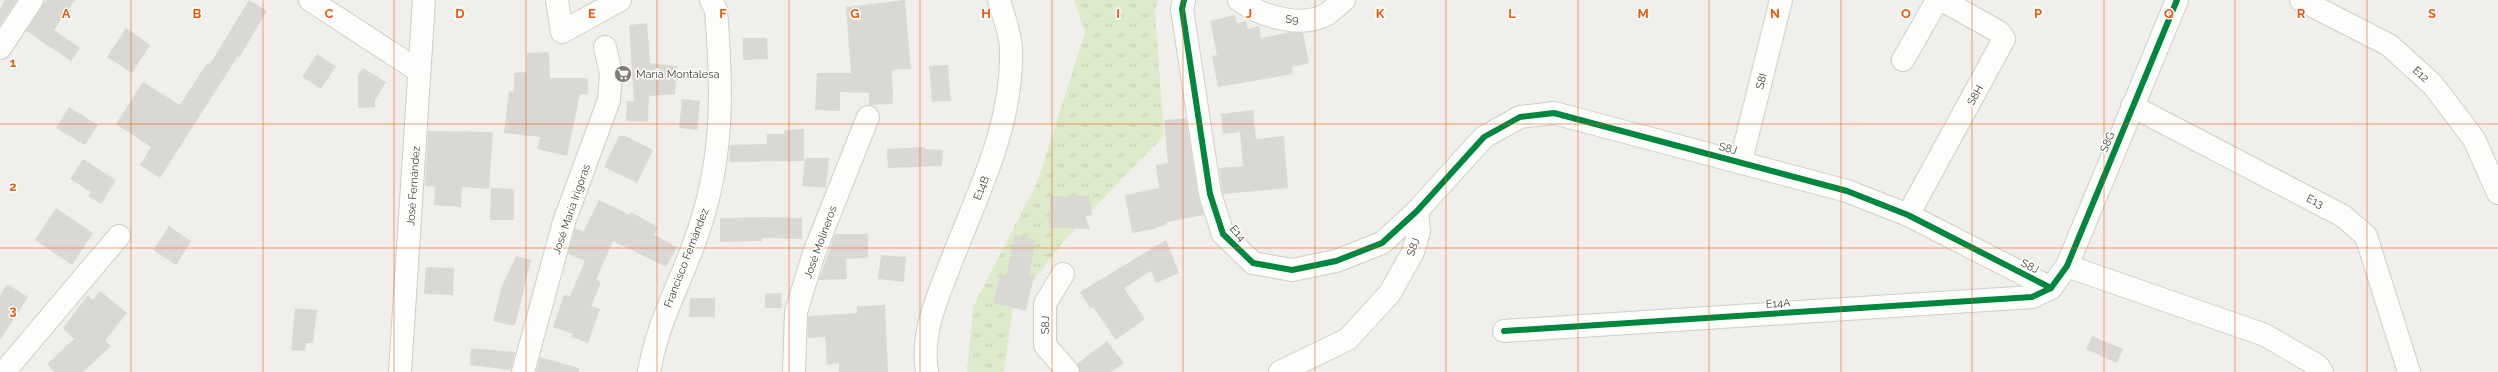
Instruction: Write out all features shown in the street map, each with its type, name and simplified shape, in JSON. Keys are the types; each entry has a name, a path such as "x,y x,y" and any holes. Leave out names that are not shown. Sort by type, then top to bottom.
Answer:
{"street":[{"path":"0,48 32,0"},
{"path":"310,0 419,71"},
{"name":"José Fernández","path":"400,372 415,166 424,0"},
{"path":"557,0 562,32 620,0"},
{"name":"Francisco Fernández","path":"649,372 654,342 701,225 713,182 722,103 716,10 711,0"},
{"name":"E14B","path":"927,372 924,358 930,316 995,154 1007,102 1011,49 998,0"},
{"name":"S9","path":"1239,0 1270,17 1299,20 1326,14 1344,0"},
{"name":"S8I","path":"1741,161 1781,0"},
{"name":"S8H","path":"1903,60 1935,4 1941,0 1948,1 1999,32 2004,39 1908,215"},
{"name":"S8G","path":"2051,288 2066,266 2177,0"},
{"name":"E12","path":"2301,0 2389,45 2433,85 2474,139 2498,193"},
{"name":"E14","path":"1183,4 1210,194 1223,234 1253,263 1292,270 1336,261 1382,243 1417,211"},
{"name":"José María Irigoras","path":"523,372 564,222 609,100 611,74 605,47"},
{"name":"E13","path":"2132,106 2343,216 2366,236 2409,372"},
{"name":"S8J","path":"1280,372 1348,338 1390,293 1413,252 1419,231 1417,211 1484,137 1520,117 1554,113 1741,161 1847,191 1908,215 2051,288"},
{"name":"José Molineros","path":"794,372 796,312 814,253 868,118"},
{"path":"4,372 119,236"},
{"path":"2066,266 2265,335 2318,366 2322,372"},
{"name":"S8J","path":"1063,274 1045,304 1045,345 1068,372"},
{"name":"E14A","path":"1504,331 2032,297 2051,288"}],"green space":[{"path":"1074,0 1158,0 1155,10 1164,136 1064,241 1013,307 1004,372 967,372 973,307 1037,183 1085,32"}],"building":[{"path":"5,0 17,0 0,25 0,9"},
{"path":"46,0 75,0 54,30 80,48 71,61 26,31"},
{"path":"249,0 267,11 239,58 238,56 160,178 140,165 151,147 116,124 143,82 180,105 207,63 210,64"},
{"path":"905,0 911,69 892,70 893,104 869,105 869,93 840,92 840,111 815,110 817,73 851,73 846,7"},
{"path":"1235,15 1237,23 1246,21 1248,29 1259,26 1261,38 1290,32 1303,33 1309,63 1292,67 1293,74 1218,87 1212,56 1217,55 1210,21"},
{"path":"647,23 650,63 677,66 675,94 649,96 648,122 626,121 627,101 634,101 629,25"},
{"path":"126,28 150,45 132,73 107,57"},
{"path":"743,38 767,38 768,59 743,60"},
{"path":"549,52 550,78 588,78 588,94 580,94 567,156 537,149 540,137 504,133 509,91 514,92 514,73 527,72 527,53"},
{"path":"317,54 336,66 321,89 302,77"},
{"path":"948,65 951,101 932,102 929,66"},
{"path":"363,68 386,82 375,100 375,107 358,108 358,76"},
{"path":"682,99 700,101 697,130 679,128"},
{"path":"69,107 98,125 85,145 56,128"},
{"path":"1253,110 1256,139 1284,136 1288,188 1223,194 1219,168 1243,166 1240,132 1223,134 1221,114"},
{"path":"1186,118 1198,196 1204,215 1167,222 1167,224 1154,229 1132,233 1125,195 1159,188 1156,165 1168,163 1164,120"},
{"path":"804,129 804,161 729,162 730,145 767,144 767,134 784,134 784,130"},
{"path":"428,131 493,132 489,189 462,187 461,207 434,205 435,187 425,186"},
{"path":"619,136 625,136 653,150 637,183 604,167"},
{"path":"925,147 925,149 943,150 942,166 888,168 887,149"},
{"path":"805,158 829,158 826,188 802,186"},
{"path":"83,159 116,180 101,204 88,196 91,192 70,179"},
{"path":"491,188 514,189 514,220 490,220"},
{"path":"1089,195 1092,215 1085,216 1090,229 1049,228 1050,197"},
{"path":"599,200 630,215 631,212 658,227 654,235 677,247 666,267 613,241 596,280 601,282 591,306 600,309 588,343 571,337 573,334 553,327 564,295 570,296 585,261 568,254 575,228 583,232"},
{"path":"56,208 93,233 72,265 35,240"},
{"path":"720,218 802,218 802,239 762,238 762,241 720,242"},
{"path":"169,226 191,241 176,265 153,250"},
{"path":"835,234 868,234 868,258 846,259 847,279 819,280"},
{"path":"1015,235 1036,240 1029,274 1034,276 1026,311 993,303 1000,275 1006,276"},
{"path":"1166,240 1179,273 1156,283 1151,271 1124,288 1145,319 1116,340 1093,307 1090,308 1080,292"},
{"path":"881,255 906,257 904,282 878,279"},
{"path":"516,256 531,260 515,325 509,325 493,321 502,286"},
{"path":"426,267 454,268 453,295 424,294"},
{"path":"7,284 28,297 0,340 0,295"},
{"path":"100,291 127,313 105,341 111,346 83,372 54,372 47,364 74,339 63,328 88,295 93,300"},
{"path":"781,293 782,308 765,308 765,294"},
{"path":"690,298 715,298 715,317 689,317"},
{"path":"885,305 888,372 839,372 839,363 827,365 825,337 808,338 808,316 857,313 857,306"},
{"path":"295,308 317,310 313,343 306,343 305,351 291,350"},
{"path":"2092,336 2123,349 2117,363 2086,349"},
{"path":"1107,341 1124,363 1111,372 1080,372 1077,364"},
{"path":"471,348 515,352 511,370 470,365"},
{"path":"540,357 579,368 579,372 536,372"}],"cycle path":[{"path":"1184,0 1182,9 1210,194 1223,234 1253,263 1292,270 1336,261 1382,243 1417,211 1484,137 1520,117 1554,113 1847,191 1908,215 2051,288"},
{"path":"1504,331 2032,297 2051,288 2067,266 2177,0"}],"place":[{"name":"María Montalesa","path":"623,74"}]}
